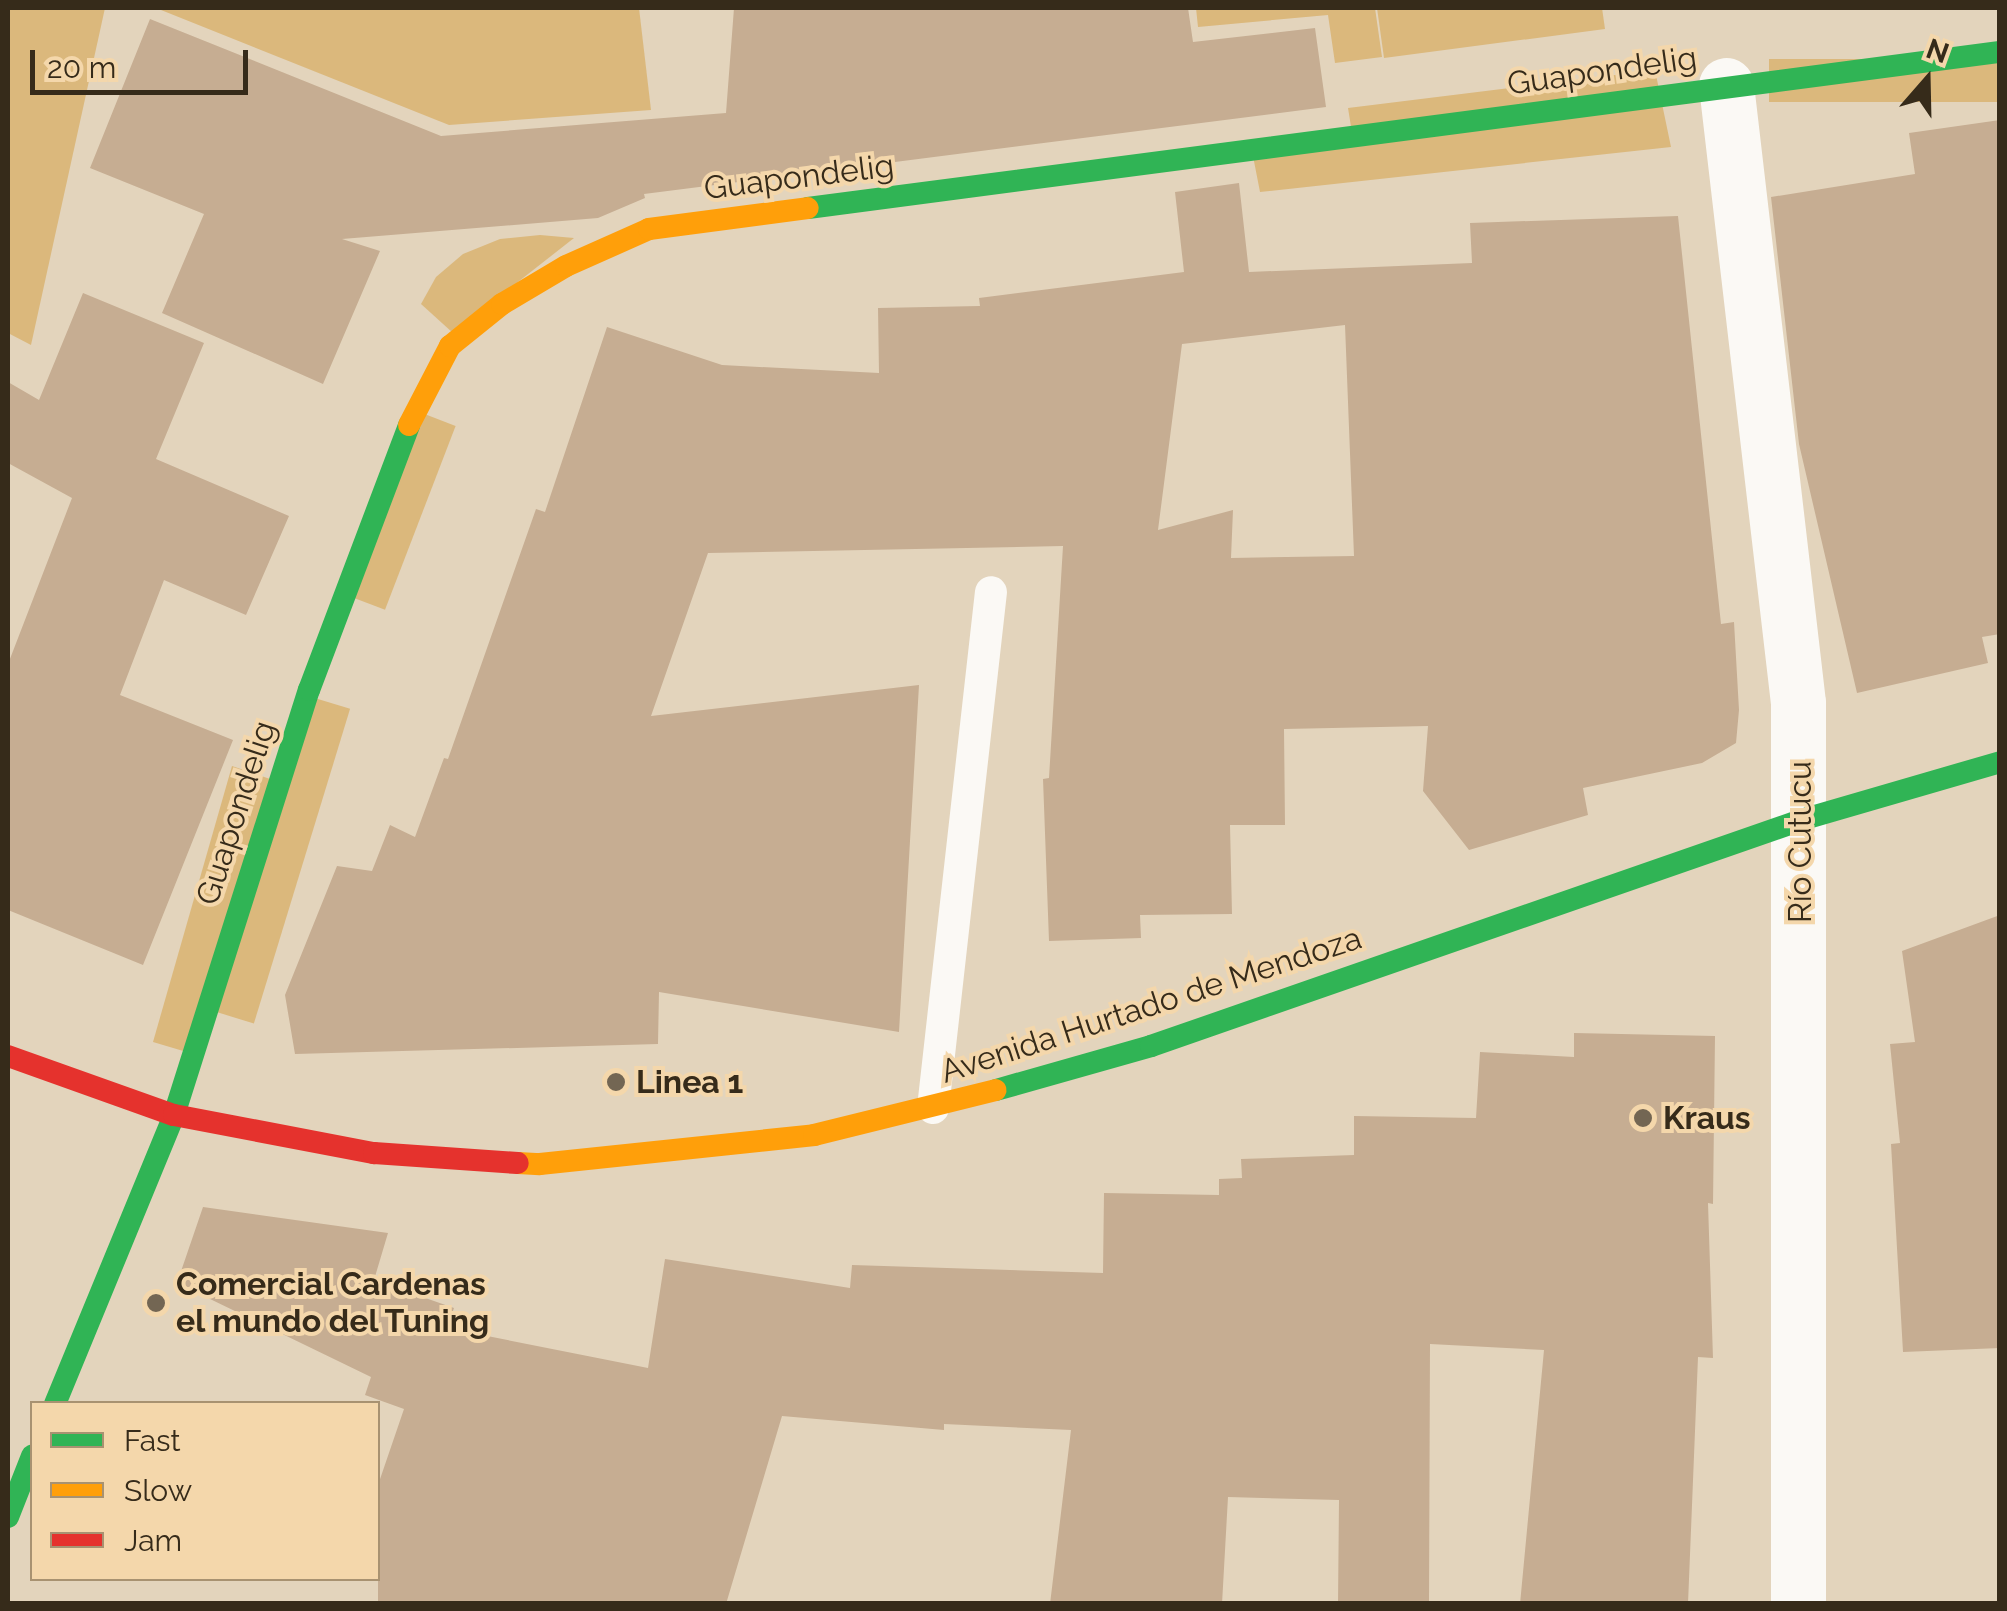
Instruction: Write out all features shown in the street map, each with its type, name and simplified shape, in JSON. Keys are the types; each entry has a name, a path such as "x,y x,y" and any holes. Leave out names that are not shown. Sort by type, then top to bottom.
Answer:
{"street":[{"name":"Guapondelig","path":"55,1401 174,1115 309,690 400,448 433,372 450,346 502,304 566,266 650,229 2000,52"},
{"name":"Río Cutucu","path":"1726,85 1798,703 1802,820 1798,1604"},
{"name":"Avenida Hurtado de Mendoza","path":"8,1056 174,1115 374,1154 540,1164 814,1135 933,1108 1152,1046 1802,820 2000,762"},
{"path":"8,1516 30,1461"}],"lane":[{"path":"933,1108 992,592"}],"shaded area":[{"path":"8,8 105,8 31,345 8,333"},
{"path":"156,8 639,8 651,110 449,125"},
{"path":"1196,8 1375,8 1382,57 1335,63 1328,15 1198,27"},
{"path":"1377,8 1602,8 1605,29 1384,58"},
{"path":"1769,59 1999,59 1999,102 1769,102"},
{"path":"1655,70 1671,147 1260,192 1252,151 1353,139 1348,108"},
{"path":"540,235 574,238 453,333 421,304 436,277 463,254 500,239"},
{"path":"422,413 456,426 385,610 351,597"},
{"path":"308,696 350,709 254,1023 212,1011"},
{"path":"232,766 276,781 190,1053 153,1042"}],"building":[{"path":"734,8 1188,8 1193,42 1315,28 1326,107 644,194 645,198 598,218 342,239 380,251 323,384 162,313 204,214 90,168 150,19 441,136 726,113"},
{"path":"2000,120 2000,634 1982,637 1988,663 1857,693 1799,444 1771,197 1915,174 1909,133"},
{"path":"1239,183 1249,272 1472,263 1470,223 1678,216 1721,624 1734,622 1739,710 1736,743 1702,763 1583,788 1588,815 1469,850 1423,791 1428,726 1284,729 1285,825 1230,825 1232,914 1140,915 1141,938 1049,941 1043,779 1049,778 1063,546 708,553 651,716 919,685 899,1032 659,992 658,1044 295,1054 285,995 337,866 372,871 390,825 415,837 444,758 448,759 536,509 545,512 607,327 722,365 879,373 878,308 980,306 979,298 1184,272 1175,192","holes":["1345,325 1354,556 1231,558 1233,510 1158,530 1182,344"]},
{"path":"83,293 204,343 156,459 289,516 246,615 164,580 120,695 233,740 143,965 8,910 8,664 72,498 8,463 8,382 39,400"},
{"path":"2000,915 2000,1348 1903,1352 1891,1144 1900,1143 1890,1044 1915,1042 1902,951"},
{"path":"1574,1033 1715,1036 1713,1204 1708,1203 1713,1358 1698,1357 1688,1604 1520,1604 1544,1350 1430,1344 1429,1604 1338,1604 1339,1500 1228,1497 1222,1604 1050,1604 1071,1430 944,1424 944,1430 782,1416 726,1604 378,1604 380,1479 404,1409 365,1395 371,1377 177,1283 203,1207 388,1233 374,1280 454,1308 447,1328 648,1368 665,1259 850,1288 852,1265 1103,1273 1104,1193 1219,1195 1219,1179 1242,1178 1241,1159 1354,1155 1354,1116 1476,1118 1480,1052 1574,1057"}],"traffic: fast":[{"path":"808,208 2000,52"},
{"path":"56,1401 174,1115 309,690 409,425"},
{"path":"996,1090 1151,1046 1801,820 2000,762"},
{"path":"8,1517 30,1461"}],"traffic: slow":[{"path":"409,425 450,346 502,304 566,266 649,229 808,208"},
{"path":"518,1163 540,1164 814,1135 996,1090"}],"traffic: jam":[{"path":"8,1056 174,1115 374,1153 518,1163"}],"place":[{"name":"Linea 1","path":"616,1082"},
{"name":"Kraus","path":"1643,1118"},
{"name":"Comercial Cardenas el mundo del Tuning","path":"156,1303"}]}
